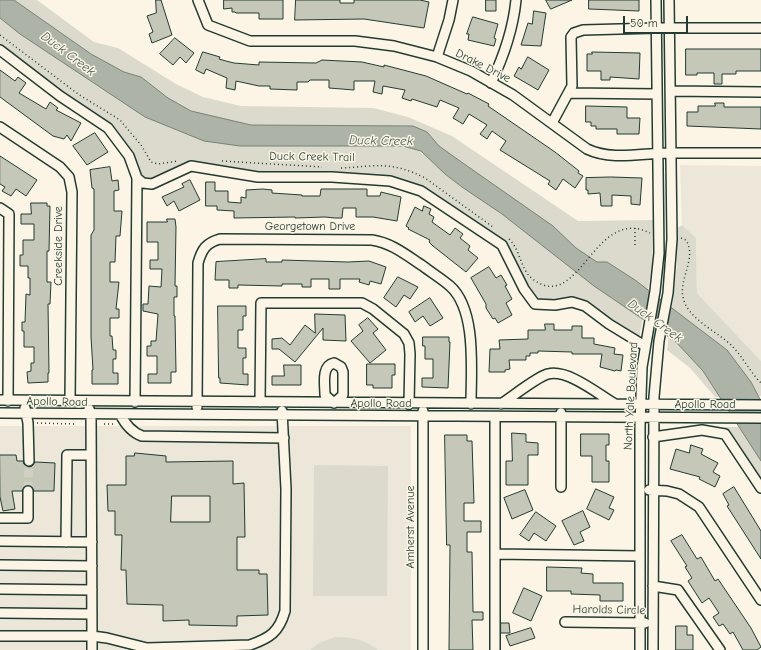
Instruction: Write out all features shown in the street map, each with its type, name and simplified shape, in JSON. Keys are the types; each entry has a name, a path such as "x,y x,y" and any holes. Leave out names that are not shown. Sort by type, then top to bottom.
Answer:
{"street":[{"name":"Drake Drive","path":"198,0 208,25 250,41 355,41 394,46 437,57 471,71 513,95 587,149 597,154 609,156 658,153 761,153"},
{"path":"437,57 449,20 453,0"},
{"path":"491,83 505,53 514,17 516,0"},
{"name":"North Yale Boulevard","path":"640,650 640,417 645,342 655,291 659,253 656,0"},
{"name":"North Yale Boulevard","path":"653,650 653,404 659,341 668,293 672,238 669,0"},
{"path":"552,123 572,86 571,37 574,33 583,30 656,28 761,28"},
{"path":"0,50 60,96 108,128 129,156 137,178 135,402"},
{"path":"670,91 761,92"},
{"path":"569,93 657,94"},
{"name":"Creekside Drive","path":"0,127 60,167 69,177 72,192 70,401"},
{"path":"137,178 143,183 152,184 191,166 258,177 332,177 390,181 409,187 421,191 502,246 524,289 535,304 555,305 572,302 585,306 608,324 645,342"},
{"path":"0,208 9,214 4,400"},
{"name":"Georgetown Drive","path":"197,415 198,264 202,250 211,242 220,239 372,240 383,242 398,248 451,287 469,321 471,338 471,404"},
{"path":"260,402 261,303 362,303 404,334 409,343 409,404"},
{"path":"501,404 547,374 557,373 567,375 616,405"},
{"name":"Apollo Road","path":"4,400 409,404 761,405"},
{"path":"24,401 28,423 29,461"},
{"path":"82,401 87,405 91,414 92,650"},
{"path":"0,636 92,636 107,638 147,648 250,645 274,634 281,624 285,612 286,489 283,415 281,409 272,402"},
{"path":"334,403 334,416"},
{"name":"Amherst Avenue","path":"423,404 423,650"},
{"path":"561,405 561,487"},
{"name":"Apollo Road","path":"0,413 761,418"},
{"path":"120,414 125,424 134,433 142,436 284,438"},
{"path":"496,417 496,650"},
{"path":"653,437 702,430 725,434 761,488"},
{"path":"66,542 67,455 92,455"},
{"path":"640,490 653,490 679,494 699,507 761,600"},
{"path":"0,518 28,518 28,491"},
{"path":"0,541 92,542"},
{"path":"496,554 640,556"},
{"path":"0,566 92,566"},
{"path":"653,586 678,590 720,650"},
{"path":"0,589 92,590"},
{"path":"0,613 92,614"},
{"name":"Harolds Circle","path":"564,622 653,623"}],"path":[{"path":"0,35 78,94 120,120 138,140 151,162 158,164 182,160"},
{"name":"Duck Creek Trail","path":"215,160 322,168"},
{"name":"Duck Creek Trail","path":"336,168 386,165 407,169 425,178 498,231"},
{"path":"504,235 515,246 530,278 539,284 557,286 569,280 617,231 635,228 651,234"},
{"path":"635,228 635,245"},
{"path":"679,238 686,240 688,244 688,266 682,292 685,305 699,320 732,346 761,383"}],"shaded area":[{"path":"0,0 37,0 94,42 118,48 176,84 203,97 241,106 373,108 408,117 452,136 578,221 653,220 652,266 639,339 578,298 532,308 502,247 417,192 385,182 194,170 135,194 131,163 103,125 0,45"},
{"path":"680,165 761,166 761,361 697,293 696,238 682,225"},
{"path":"682,225 696,238 697,293 761,361 761,396 715,397 690,368 667,350 677,264 677,228"},
{"path":"0,426 411,426 411,650 0,650"},
{"path":"724,427 761,427 761,483"},
{"path":"314,465 388,466 387,596 313,596"},
{"path":"335,637 358,639 368,643 378,650 310,650 319,643"}],"water":[{"name":"Duck Creek","path":"0,0 14,0 91,54 124,72 141,77 168,98 191,111 251,125 413,126 427,132 439,146 553,226 576,248 597,262 607,262 635,280 727,350 751,382 761,401 761,461 703,371 675,341 594,286 502,214 445,174 421,151 403,146 240,146 204,141 145,117 20,34 0,18"}],"building":[{"path":"156,0 161,0 172,35 152,43 149,34 153,32 147,16 156,13"},
{"path":"224,0 283,0 283,19 259,19 259,13 232,12 232,8 224,9"},
{"path":"296,0 340,0 340,3 354,3 354,0 420,0 429,2 424,28 364,19 295,20"},
{"path":"486,0 496,0 496,11 486,11"},
{"path":"546,0 572,0 551,9"},
{"path":"589,0 639,0 639,11 589,9"},
{"path":"534,11 546,13 541,46 521,45 528,23 532,24"},
{"path":"473,17 498,24 494,38 496,39 494,46 468,40 469,34 467,34"},
{"path":"175,38 194,53 186,63 180,57 173,65 160,54"},
{"path":"686,49 761,49 761,71 736,71 736,74 722,74 722,84 714,84 714,73 697,73 697,75 686,75"},
{"path":"203,52 220,57 219,59 234,63 259,65 259,62 316,63 322,60 362,62 384,67 384,65 426,76 467,94 468,93 489,104 488,106 555,152 583,176 575,188 563,179 556,190 548,184 550,181 500,150 506,141 492,131 487,139 480,134 487,125 469,114 463,124 453,118 459,108 440,100 437,107 412,99 411,101 402,98 405,90 383,86 382,94 373,92 375,81 354,81 354,90 329,88 329,80 310,80 308,82 297,82 297,90 270,89 270,86 259,86 236,81 235,90 226,88 227,78 206,69 204,74 196,70"},
{"path":"592,52 640,53 639,79 610,77 610,80 601,80 601,71 587,71 587,54 592,54"},
{"path":"528,57 549,70 538,90 514,76 519,67 521,69"},
{"path":"0,70 15,81 18,77 26,83 19,93 46,109 50,102 58,108 56,110 81,123 71,141 67,135 64,139 53,136 0,97"},
{"path":"715,103 724,103 724,107 761,107 761,129 687,126 687,112 698,112 698,106 715,106"},
{"path":"586,106 627,107 627,118 640,118 639,134 617,134 617,129 596,129 596,126 591,126 591,122 586,122"},
{"path":"95,133 108,152 87,165 73,146"},
{"path":"0,156 37,180 26,196 16,189 11,196 2,191 5,187 0,184"},
{"path":"110,167 112,181 118,180 119,190 114,191 114,211 122,211 120,236 116,236 115,262 110,262 110,282 119,282 116,309 119,309 119,318 110,318 110,336 112,336 113,350 116,350 116,359 113,359 113,373 118,373 118,384 92,384 91,235 94,230 94,189 92,188 90,170"},
{"path":"586,178 642,178 640,205 631,204 631,196 612,195 612,206 601,206 600,193 588,194 588,190 586,190"},
{"path":"190,180 200,200 179,211 174,201 167,206 162,197 184,187 182,184"},
{"path":"206,182 215,182 215,191 228,191 228,202 241,203 241,197 246,198 246,190 263,189 272,190 272,193 320,196 321,189 367,189 367,196 380,196 381,192 401,197 397,221 373,217 356,217 356,208 343,208 342,218 234,218 234,211 217,210 217,206 206,206"},
{"path":"31,203 47,203 47,206 50,206 49,251 47,251 47,282 51,282 50,304 48,304 48,382 28,383 27,372 31,371 31,363 34,363 34,347 24,347 24,331 22,331 22,322 25,322 26,294 30,295 30,278 28,278 28,266 20,266 20,255 23,255 23,240 34,240 34,224 21,224 21,214 31,214"},
{"path":"424,206 431,209 429,214 434,217 432,222 450,235 455,228 463,234 460,238 470,246 468,250 478,258 466,272 433,246 429,242 430,240 408,229 409,228 406,226 415,207 422,211"},
{"path":"167,219 175,219 176,227 175,286 177,286 177,297 174,297 174,316 176,372 171,372 171,383 148,383 148,374 157,374 157,356 147,356 147,346 151,346 151,341 156,341 158,314 143,311 143,304 148,304 149,286 161,287 162,269 150,269 150,260 158,260 158,242 147,242 147,222 167,222"},
{"path":"266,259 266,262 282,262 282,260 348,262 369,261 386,267 381,284 370,281 369,285 359,282 360,279 340,279 340,289 329,289 329,279 311,279 311,287 302,287 302,284 282,284 282,286 238,285 238,288 229,288 229,280 215,280 216,262"},
{"path":"489,267 496,278 501,275 507,285 505,286 512,299 506,303 512,315 498,323 495,318 493,319 486,308 486,304 471,278"},
{"path":"398,277 418,287 410,299 404,295 396,307 384,298"},
{"path":"430,298 443,318 430,326 423,316 415,322 409,312"},
{"path":"218,306 246,306 246,316 243,316 243,330 238,330 238,348 246,348 246,358 243,358 243,374 248,374 248,385 220,383"},
{"path":"315,314 345,315 346,341 323,340 323,328 295,362 279,349 272,349 272,339 282,338 290,345 305,325 315,333"},
{"path":"368,318 378,329 373,333 386,350 370,363 351,341 363,331 359,325"},
{"path":"545,324 554,324 554,330 572,330 572,326 582,326 582,338 594,338 594,344 615,348 614,354 623,355 621,371 600,367 602,354 572,354 572,352 538,351 538,353 530,353 530,356 526,356 526,360 509,360 510,369 505,370 505,372 489,372 490,349 500,349 499,340 528,339 528,330 545,330"},
{"path":"423,337 449,337 448,388 422,387 422,378 433,378 433,359 425,359"},
{"path":"367,364 395,364 395,375 392,375 392,388 373,388 373,385 367,385"},
{"path":"284,365 301,365 301,385 272,385 272,376 284,376"},
{"path":"512,433 526,434 526,442 538,443 538,455 528,455 528,485 506,485 506,461 512,461"},
{"path":"581,434 609,434 609,445 606,445 606,461 609,461 609,482 592,482 592,456 581,456"},
{"path":"445,435 467,435 467,441 472,441 474,503 464,503 464,521 481,521 481,532 467,532 467,552 472,552 473,612 483,612 483,620 472,620 473,650 449,650 450,545 447,545"},
{"path":"691,445 703,449 701,454 718,463 713,472 720,476 715,487 699,479 700,477 670,469 676,449 689,453"},
{"path":"135,453 166,456 166,462 233,461 233,484 244,483 245,537 237,537 237,570 259,570 259,574 267,574 268,615 237,616 237,626 189,625 189,620 163,621 163,605 127,604 126,570 121,570 122,535 115,535 115,511 108,511 107,485 126,485 126,456 134,456","holes":["172,496 210,496 210,522 171,522"]},
{"path":"0,455 16,455 17,461 23,461 24,464 29,467 35,462 55,463 54,491 34,491 31,486 25,486 22,491 12,491 15,509 3,511 0,497"},
{"path":"734,487 761,531 761,559 727,506 729,505 723,494"},
{"path":"596,489 614,497 609,508 614,510 609,520 587,509"},
{"path":"525,490 533,510 512,519 504,498"},
{"path":"583,511 590,527 580,532 584,541 574,545 562,521"},
{"path":"536,512 556,526 546,541 534,533 529,541 520,535"},
{"path":"682,535 697,559 701,557 715,581 718,579 751,628 761,647 757,650 743,650 733,632 730,634 723,624 719,626 713,617 719,613 709,598 702,603 688,581 692,578 685,567 687,566 671,541"},
{"path":"547,567 582,568 581,573 593,574 593,583 623,583 623,601 600,601 600,595 571,594 571,591 547,591"},
{"path":"524,588 542,596 531,621 513,613"},
{"path":"501,623 509,623 510,633 501,633"},
{"path":"676,626 687,626 687,635 693,635 693,650 676,650"},
{"path":"531,628 535,638 510,646 506,636"}],"tunnel":[{"path":"28,491 29,461"}]}
